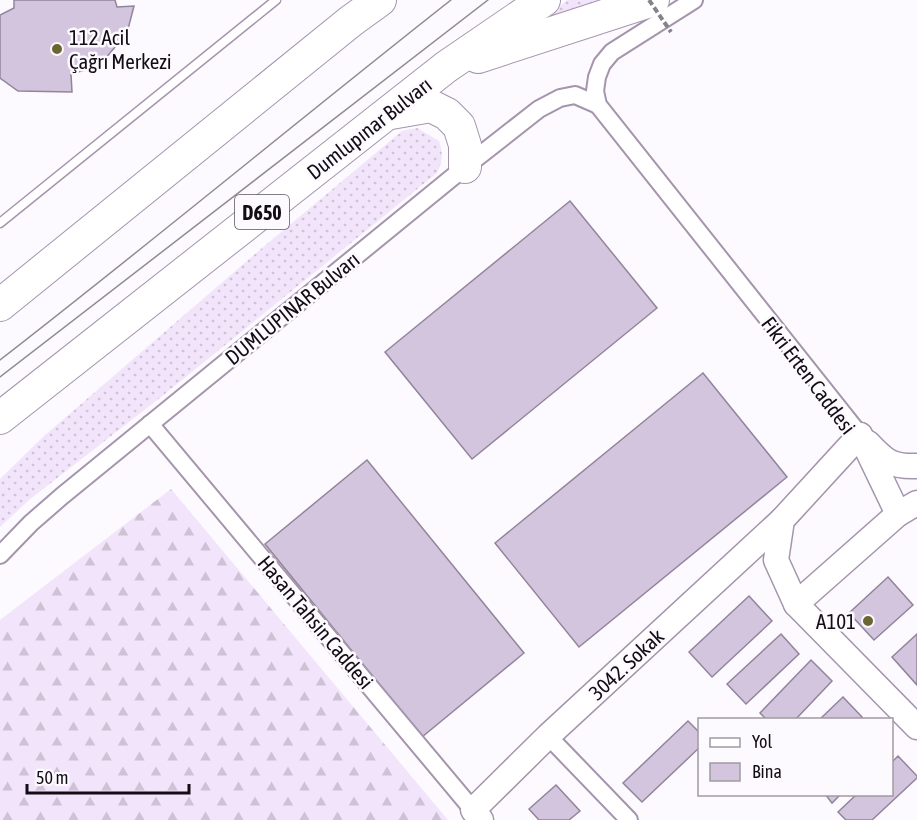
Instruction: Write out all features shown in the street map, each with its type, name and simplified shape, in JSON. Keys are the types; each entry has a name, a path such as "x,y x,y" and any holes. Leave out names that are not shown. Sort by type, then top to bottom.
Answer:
{"highway":[{"path":"0,305 355,11 380,0"},
{"name":"Dumlupınar Bulvarı","path":"0,418 446,68 544,0"},
{"path":"446,68 651,0"},
{"path":"387,114 431,106 447,114 459,126 465,144 465,167"},
{"path":"0,296 37,275"},
{"path":"0,435 79,357"}],"street":[{"path":"598,105 595,91 597,77 602,64 612,52 694,0"},
{"name":"DUMLUPINAR Bulvarı","path":"0,555 54,503 538,109 560,98 575,95 598,105"},
{"name":"Fikri Erten Caddesi","path":"598,105 860,435 782,520"},
{"name":"Hasan Tahsin Caddesi","path":"150,424 477,815"},
{"path":"860,435 885,461 917,466"},
{"path":"796,604 908,509 860,435"},
{"path":"782,520 776,560 796,604 917,727"},
{"name":"3042. Sokak","path":"477,815 548,736 782,520"},
{"path":"548,736 628,820"}],"lane":[{"path":"0,223 276,0"}],"path":[{"path":"651,0 671,32"}],"green space":[{"path":"567,0 631,0 533,31"},
{"path":"417,128 439,141 442,157 437,173 161,397 29,500 0,527 0,479 44,436 402,131"},
{"path":"171,489 448,820 0,820 0,620"}],"building":[{"name":"112 Acil Çağrı Merkezi","path":"14,0 115,0 117,7 134,6 127,33 99,66 71,74 72,92 18,91 0,78 0,15 14,8"},
{"path":"570,201 657,308 472,459 385,352"},
{"path":"703,373 787,477 579,647 495,543"},
{"path":"367,460 524,653 422,737 265,544"},
{"path":"888,577 913,605 874,640 849,613"},
{"path":"749,596 772,621 712,677 689,652"},
{"path":"781,634 799,654 746,704 727,684"},
{"path":"917,634 917,685 892,657"},
{"path":"811,660 832,681 797,718 765,718 760,713"},
{"path":"843,697 862,717 861,718 821,718"},
{"path":"688,721 698,731 698,749 642,802 623,783"},
{"path":"898,756 917,778 872,820 846,820 838,812 855,796 893,796 893,761"},
{"path":"556,785 580,811 569,820 539,820 529,809"},
{"path":"827,796 839,796 832,803"}],"tram line":[{"path":"0,360 451,0"},
{"path":"0,377 488,0"}],"place":[{"name":"112 Acil Çağrı Merkezi","path":"57,49"},
{"name":"A101","path":"868,621"}]}
